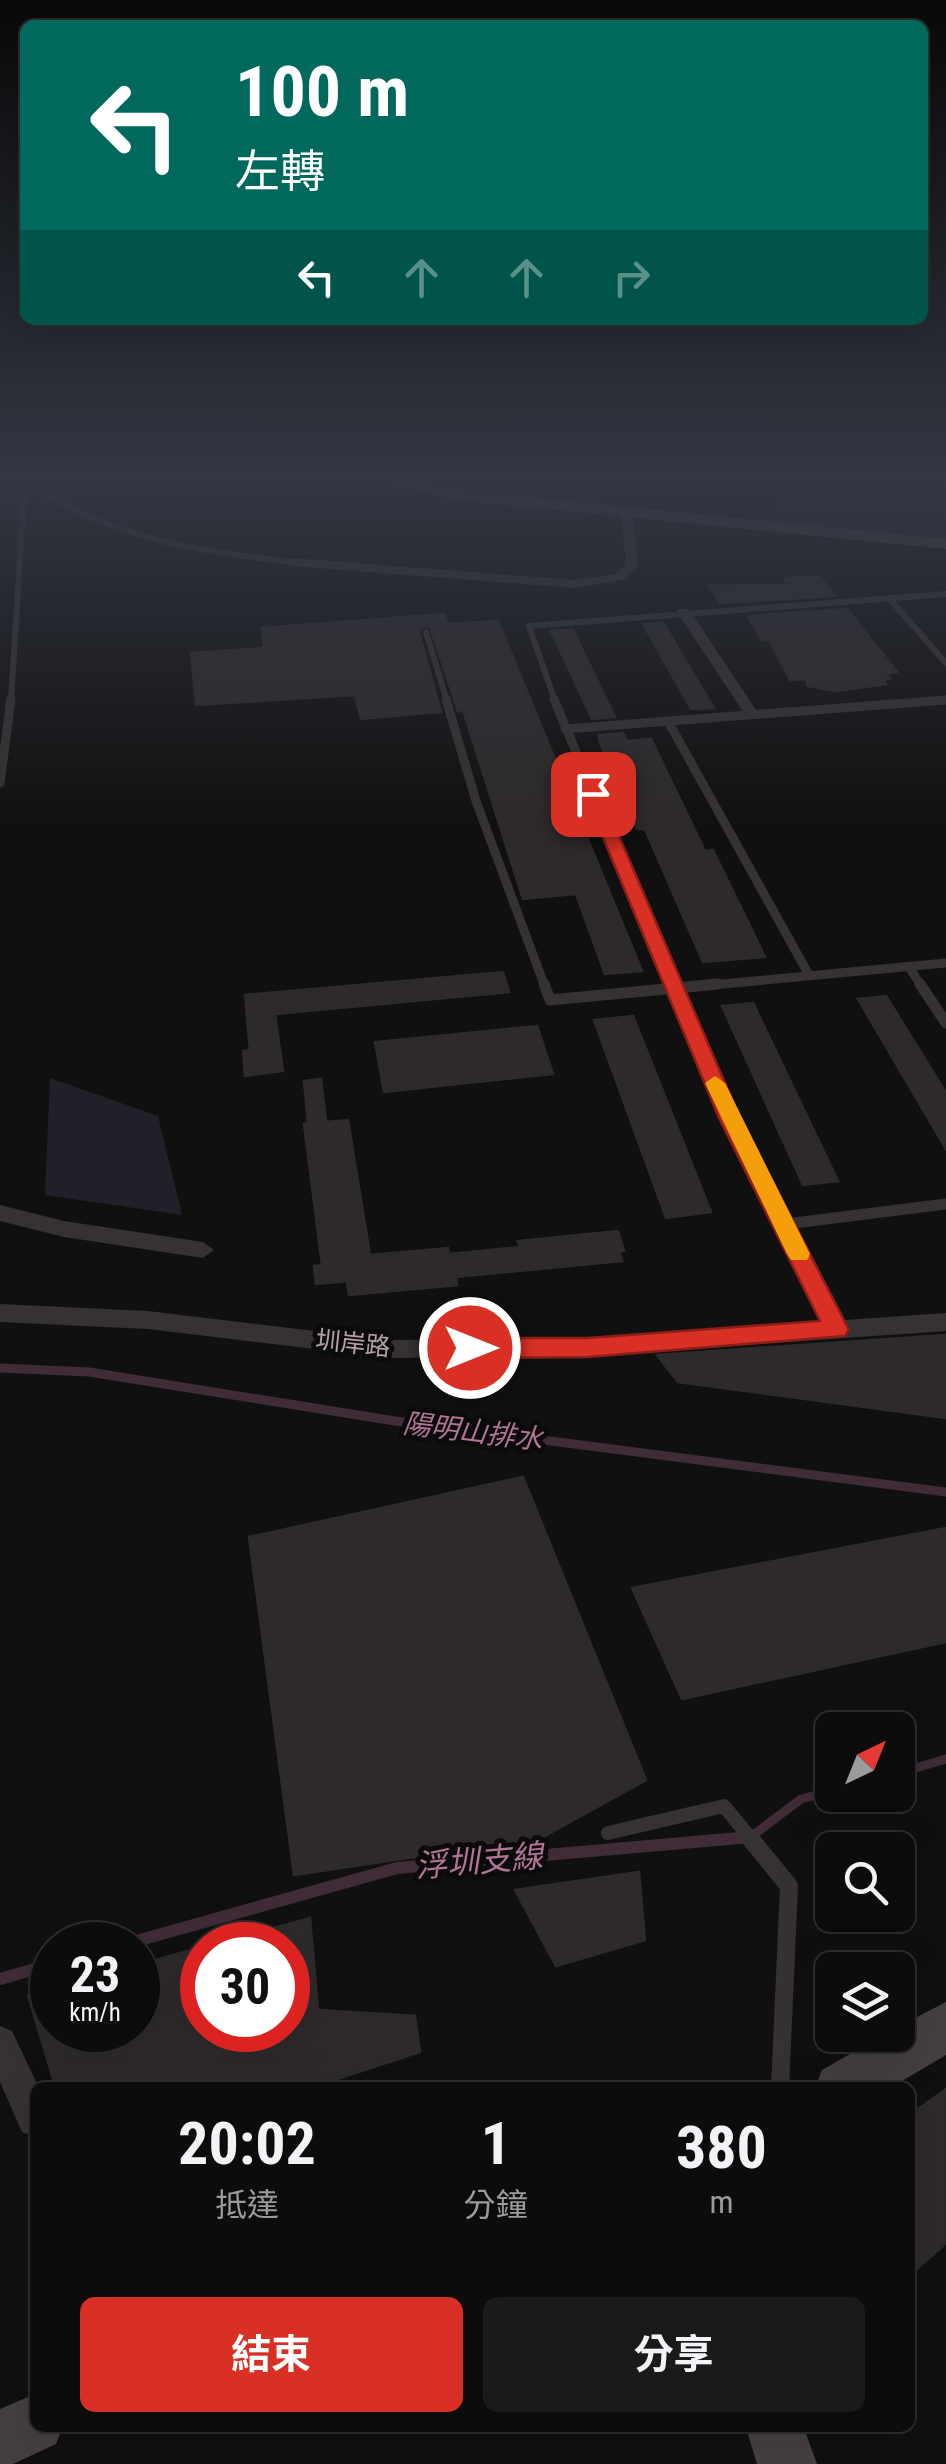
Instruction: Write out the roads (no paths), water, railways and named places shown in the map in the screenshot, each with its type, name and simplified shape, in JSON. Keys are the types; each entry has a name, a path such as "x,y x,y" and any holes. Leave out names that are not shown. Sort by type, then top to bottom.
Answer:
{"street":[{"path":"684,612 753,716"},
{"path":"0,1213 64,1228 204,1250"},
{"name":"圳岸路","path":"0,1313 148,1320 390,1348 588,1347 946,1322"},
{"path":"850,2082 946,2027"},
{"path":"0,2043 30,2107"},
{"path":"0,2440 30,2425"},
{"path":"776,2432 787,2464"}],"lane":[{"path":"0,784 12,694 15,595"},
{"path":"836,1330 730,1118 565,728 529,626 932,595"},
{"path":"890,598 946,662"},
{"path":"0,600 15,599"},
{"path":"426,632 476,801 550,1000 946,963"},
{"path":"565,728 946,700"},
{"path":"670,722 809,975"},
{"path":"909,967 946,1023"},
{"path":"786,1224 946,1204"},
{"path":"608,1832 724,1806 789,1886 780,2082"}],"waterway":[{"name":"陽明山排水","path":"0,1368 89,1372 395,1421 946,1492"},
{"name":"浮圳支線","path":"915,1768 946,1759"},
{"name":"浮圳支線","path":"751,1837 801,1799 815,1795"},
{"name":"浮圳支線","path":"160,1934 397,1868 751,1837"},
{"name":"浮圳支線","path":"0,1979 30,1970"}]}
